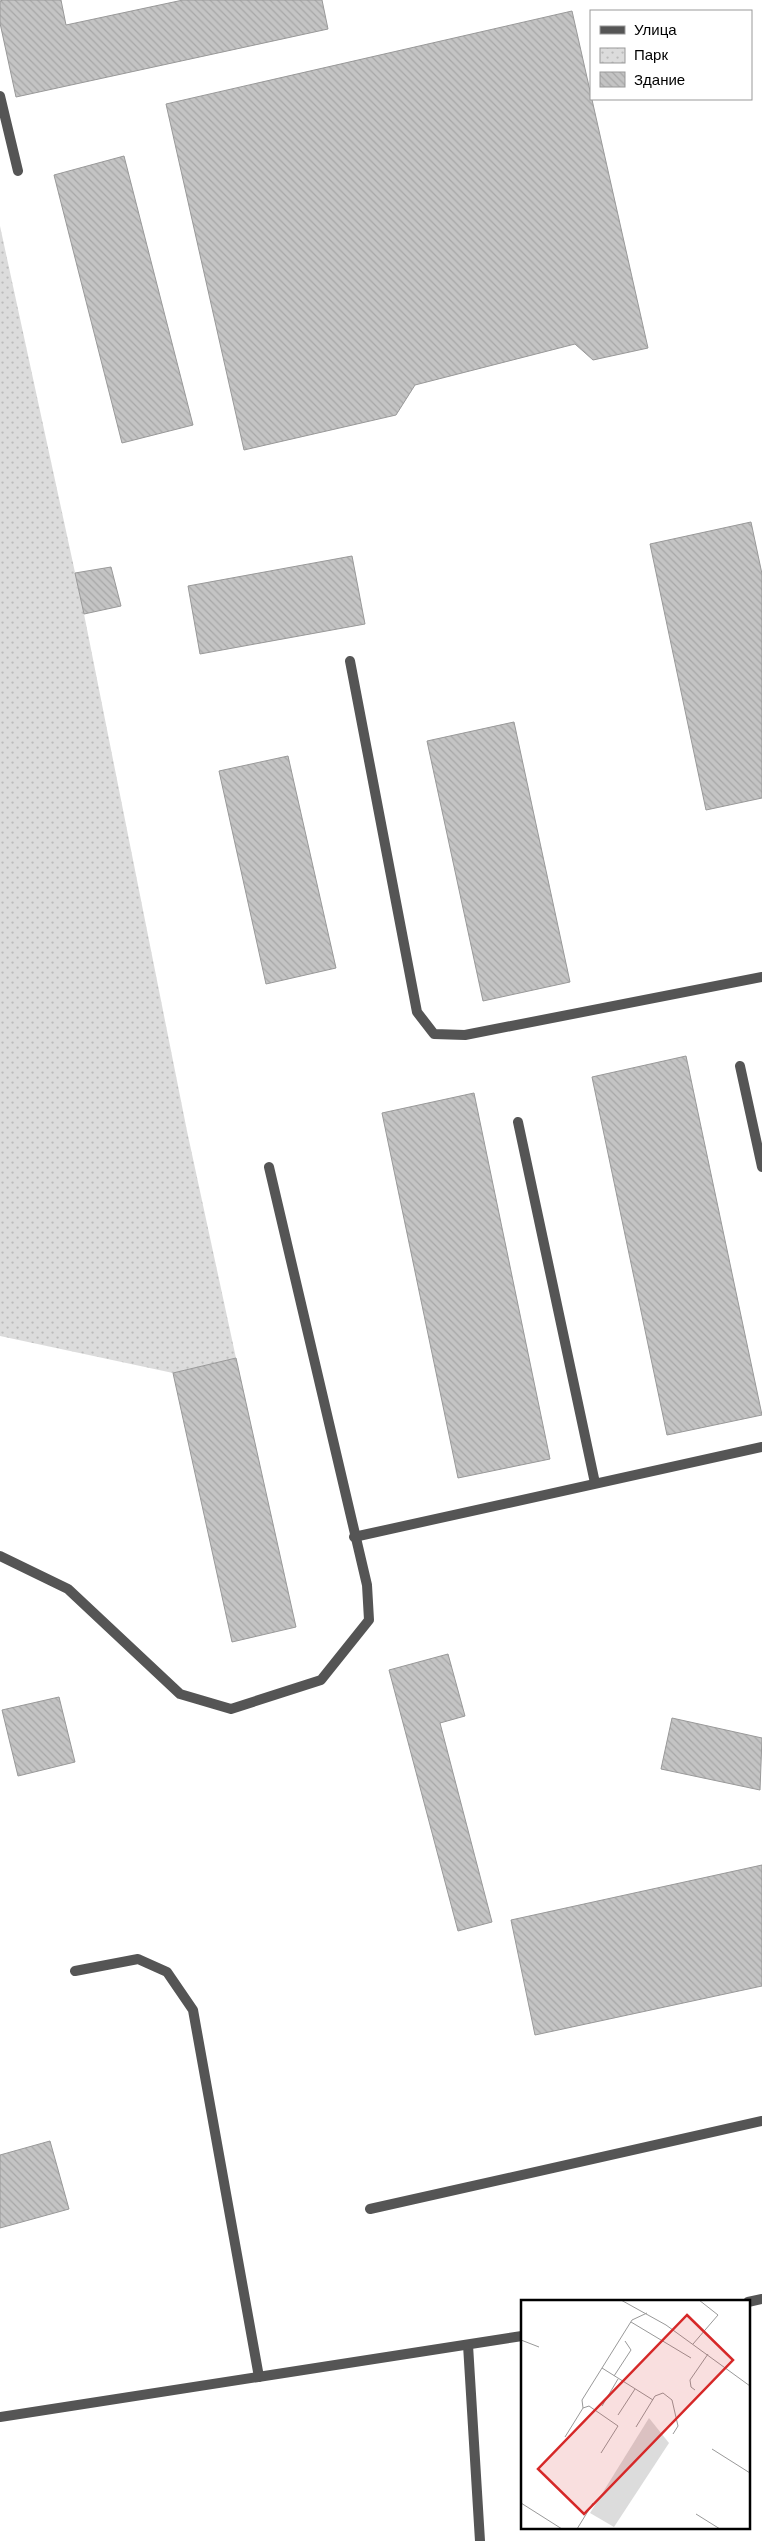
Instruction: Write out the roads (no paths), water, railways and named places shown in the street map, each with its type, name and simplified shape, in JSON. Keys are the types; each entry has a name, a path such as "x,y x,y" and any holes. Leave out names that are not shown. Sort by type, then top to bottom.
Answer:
{"street":[{"path":"0,96 18,171"},
{"path":"350,661 417,1012 434,1034 465,1035 762,977"},
{"path":"740,1066 762,1167"},
{"path":"518,1122 595,1484"},
{"path":"0,1556 68,1589 180,1694 231,1709 322,1680 369,1620 367,1586 269,1167"},
{"path":"354,1537 762,1447"},
{"path":"75,1971 138,1959 167,1972 193,2010 259,2377"},
{"path":"370,2209 762,2121"},
{"path":"0,2417 521,2336"},
{"path":"468,2345 480,2541"}]}
